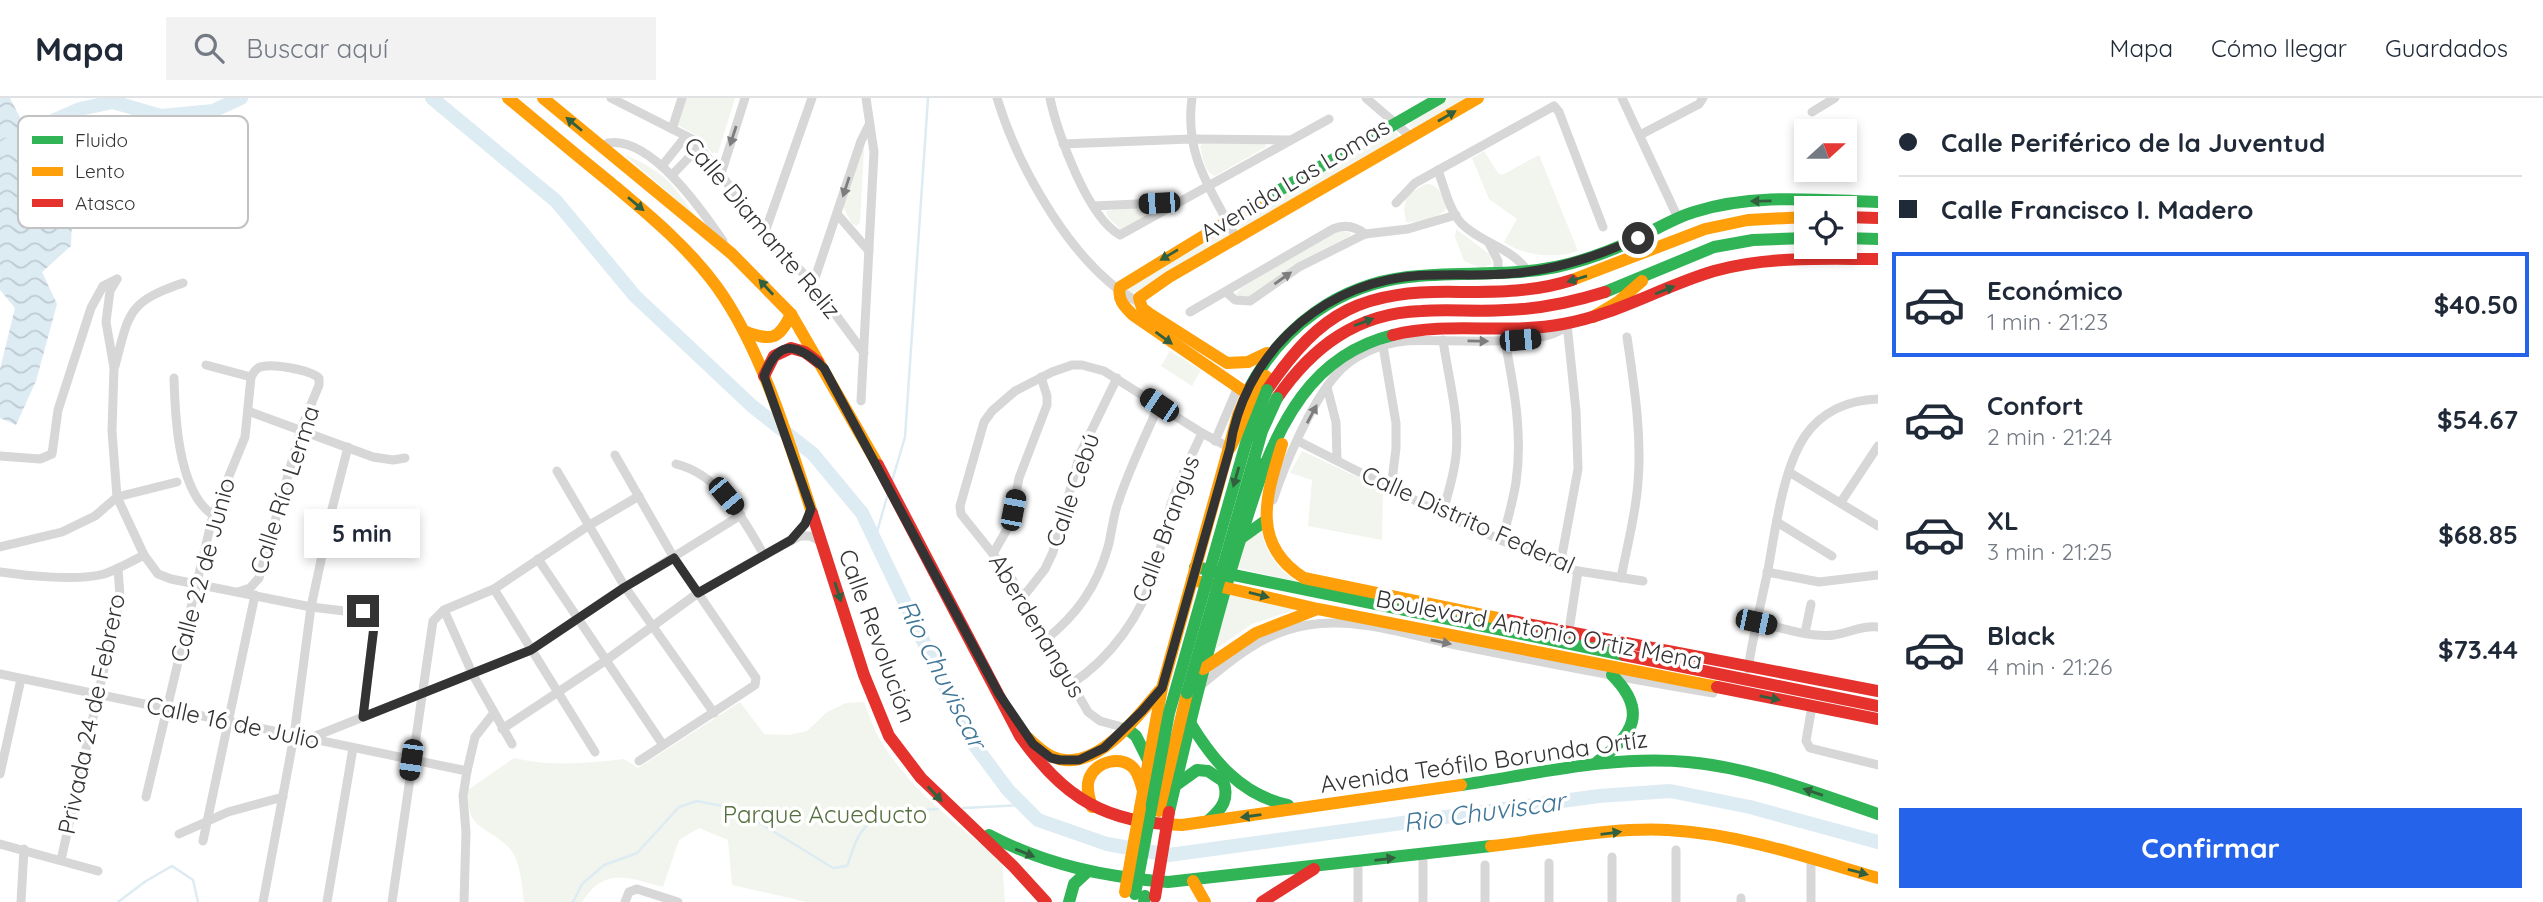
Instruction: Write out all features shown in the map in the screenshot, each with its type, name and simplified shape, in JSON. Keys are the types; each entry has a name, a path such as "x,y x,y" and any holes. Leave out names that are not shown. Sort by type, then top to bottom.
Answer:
{"main road":[{"name":"Calle Revolución","path":"508,98 662,227 697,262 718,288 744,331 774,402 864,675 889,736 921,778 966,822"},
{"path":"543,98 733,254 790,314 824,368 880,469 999,694 1040,752 1066,761 1091,756 1126,728 1162,688"},
{"name":"Avenida Las Lomas","path":"1118,291 1131,278 1227,220 1440,98"},
{"name":"Avenida Las Lomas","path":"1138,302 1142,294 1478,98"},
{"path":"601,175 602,148"},
{"path":"1139,898 1140,808 1162,688 1230,448 1242,389 1275,347 1301,321 1322,306 1366,285 1406,277 1497,275 1555,267 1611,250 1678,218 1720,204 1742,201 1878,202"},
{"path":"1139,898 1164,812 1192,690 1272,394 1282,367 1308,338 1327,321 1351,307 1385,295 1422,290 1493,292 1547,287 1604,271 1689,234 1730,222 1764,216 1794,217"},
{"path":"1857,217 1878,218"},
{"path":"1139,898 1169,713 1246,443 1272,394 1324,345 1353,326 1399,311 1427,308 1502,311 1554,305 1608,291 1701,251 1729,243 1794,238"},
{"path":"1857,239 1878,239"},
{"path":"1252,496 1291,414 1309,388 1333,364 1358,347 1376,340 1422,330 1518,331 1567,324 1741,264 1878,259"},
{"path":"1593,317 1618,302 1653,272"},
{"path":"1118,291 1120,301 1133,315 1169,342 1242,389"},
{"path":"1138,302 1150,314 1227,363 1248,363 1275,347"},
{"path":"744,331 765,339 773,339 782,331 790,314"},
{"path":"1230,448 1262,380 1292,344 1308,338"},
{"path":"1164,812 1176,785 1189,721 1192,690 1203,669 1260,461 1276,417 1324,345"},
{"path":"764,376 774,356 791,348 805,352 824,368"},
{"path":"1240,539 1265,522 1272,479 1291,414"},
{"name":"Boulevard Antonio Ortiz Mena","path":"1265,522 1279,558 1297,575 1316,582 1470,619"},
{"name":"Boulevard Antonio Ortiz Mena","path":"1194,573 1470,619 1748,671 1878,691"},
{"name":"Boulevard Antonio Ortiz Mena","path":"1227,580 1318,609 1878,719"},
{"path":"1203,669 1253,633 1271,624 1318,609"},
{"name":"Boulevard Antonio Ortiz Mena","path":"1748,671 1878,706"},
{"path":"1591,766 1619,746 1634,720 1635,705 1630,693 1612,675"},
{"name":"Avenida Teófilo Borunda Ortíz","path":"999,694 1020,736 1042,768 1058,785 1092,807 1136,821 1157,824 1206,822 1647,759 1722,765 1772,778 1878,814"},
{"path":"1189,721 1205,748 1241,785 1262,799 1289,805 1332,804"},
{"path":"1126,728 1136,736 1148,760"},
{"path":"1092,807 1088,781 1093,771 1109,762 1130,765 1135,770 1143,791"},
{"path":"1176,785 1197,771 1213,772 1220,777 1226,787 1227,798 1223,810 1206,822"},
{"path":"966,822 1026,855 1088,871 1139,880 1194,881 1634,830 1679,829 1740,840 1878,877"},
{"path":"966,822 1014,867 1046,902"},
{"path":"1262,902 1318,867"},
{"path":"1069,902 1071,887 1081,874 1088,871"},
{"path":"1194,881 1205,902"}],"street":[{"path":"672,129 682,98"},
{"path":"721,174 745,98"},
{"path":"765,232 812,98"},
{"name":"Calle Diamante Reliz","path":"861,401 873,152 866,98"},
{"path":"997,98 1013,142 1055,219 1118,291 1138,302"},
{"path":"1051,98 1063,144 1094,206 1110,229 1123,236 1329,119"},
{"path":"1192,98 1191,139 1200,168 1237,240"},
{"path":"1366,98 1410,136"},
{"path":"1622,98 1678,218"},
{"path":"1640,135 1699,104 1703,98"},
{"path":"1812,112 1835,98"},
{"name":"Calle Diamante Reliz","path":"616,99 686,136 699,147 765,232 813,284 864,353"},
{"path":"1396,203 1415,183 1554,106 1559,112 1603,228"},
{"path":"813,284 861,141 870,123"},
{"path":"662,166 686,136"},
{"path":"1063,144 1191,139 1289,140"},
{"path":"602,148 608,143 625,143 662,166 673,175 733,254"},
{"path":"673,175 699,147"},
{"path":"1438,170 1456,215 1466,228 1516,257 1528,272"},
{"path":"1094,206 1181,202"},
{"path":"837,214 869,251"},
{"path":"1226,292 1235,300 1247,302 1298,267 1365,234 1408,229 1456,215"},
{"path":"1190,312 1333,229 1350,226 1365,234"},
{"path":"1489,243 1498,261 1497,275"},
{"path":"0,456 40,459 52,454 58,410 91,308 103,286 117,279 106,306 114,368 111,431 117,497 144,555 158,574 195,584 311,607 353,612 376,610 363,717"},
{"path":"114,368 129,317 134,309 143,300 183,283"},
{"path":"1265,522 1298,441 1327,387 1335,375 1353,360 1383,346 1404,341 1505,341 1553,335 1563,331 1567,324"},
{"path":"1560,566 1578,469 1576,411 1567,324"},
{"path":"1621,578 1638,485 1639,458 1628,337"},
{"path":"1442,514 1453,480 1457,452 1443,340"},
{"path":"1502,541 1516,483 1518,434 1517,408 1505,341"},
{"path":"1383,346 1396,423 1391,489"},
{"path":"206,365 251,377"},
{"path":"994,552 1010,524 1019,478 1047,405 1041,377 1067,367 1082,365 1104,371 1230,448"},
{"name":"Calle Río Lerma","path":"238,592 250,588 259,578 301,429 316,393 319,378 312,373 265,366 256,369 251,377"},
{"name":"Calle 22 de Junio","path":"146,797 213,515 245,437 251,377"},
{"name":"Aberdenangus","path":"1041,377 999,402 984,422 960,509 962,516 994,552 1023,597 1045,640 1093,717 1126,728"},
{"path":"174,378 180,442 188,478 197,500 213,515"},
{"name":"Calle Cebú","path":"1023,597 1045,569 1053,552 1080,454 1117,378"},
{"path":"1327,387 1336,422 1337,460"},
{"path":"1215,441 1242,389"},
{"path":"1192,690 1258,642 1284,630 1319,623 1368,627 1612,675 1731,695 1744,693 1777,522 1789,472 1805,435 1827,412 1862,399 1878,399"},
{"path":"1045,640 1062,627 1090,592 1108,546 1117,504 1129,470 1159,405"},
{"path":"248,411 373,457 393,460 405,458"},
{"name":"Calle Brangus","path":"1071,684 1095,668 1138,611 1155,570 1171,505 1202,433"},
{"name":"Calle Distrito Federal","path":"1298,441 1442,514 1560,566 1578,572 1643,581"},
{"path":"1841,502 1878,446"},
{"path":"263,902 294,736 311,607 348,447"},
{"path":"615,455 674,558 753,670 757,681 755,685 639,761"},
{"path":"676,464 710,481 741,515 764,555"},
{"path":"557,471 625,587 713,713"},
{"path":"1789,472 1878,526"},
{"path":"0,547 62,532 95,516 117,497 177,482"},
{"path":"392,902 433,621 444,610 494,589 588,526 639,496"},
{"path":"791,540 805,524 811,509"},
{"path":"308,739 531,650 625,587 741,515"},
{"path":"1777,522 1832,556"},
{"path":"502,729 605,661 698,593 791,540 806,535 822,542"},
{"path":"0,572 19,575 94,576 144,555"},
{"path":"538,559 663,745"},
{"name":"Privada 24 de Febrero","path":"61,860 120,597 118,568"},
{"path":"1568,637 1578,572"},
{"path":"1768,572 1819,582 1878,575"},
{"path":"494,589 595,752"},
{"name":"Calle Río Lerma","path":"203,841 255,595"},
{"path":"1805,633 1811,604"},
{"path":"444,610 473,675 512,744"},
{"path":"1756,622 1805,633 1832,635 1878,627"},
{"name":"Calle 16 de Julio","path":"0,674 467,771"},
{"path":"0,774 21,679"},
{"path":"1812,706 1806,741 1810,748 1878,765"},
{"path":"464,902 466,832 463,796 475,737 493,714"},
{"path":"327,902 353,748"},
{"path":"179,834 209,819 254,803 282,797"},
{"path":"0,844 98,871"},
{"path":"21,902 24,849"},
{"path":"1676,850 1676,902"},
{"path":"1423,855 1423,902"},
{"path":"1612,857 1612,902"},
{"path":"1811,860 1811,902"},
{"path":"1358,862 1358,902"},
{"path":"1549,863 1549,902"},
{"path":"1485,865 1485,902"},
{"path":"625,902 632,891 637,890 678,902"}],"green space":[{"path":"684,98 735,98 718,153 712,153 698,136 676,124"},
{"path":"1450,98 1471,98 1414,130 1409,126 1410,122"},
{"path":"1395,131 1400,138 1240,230 1235,224 1237,220"},
{"path":"1265,144 1266,147 1215,176 1204,164 1200,146"},
{"path":"860,148 864,149 860,222 857,226 852,224 842,205"},
{"path":"1484,151 1502,175 1539,155 1578,251 1540,255 1504,242 1517,219 1489,199 1472,158"},
{"path":"624,154 665,178 694,215"},
{"path":"1426,184 1437,189 1447,208 1428,220 1406,222 1404,209 1407,195"},
{"path":"1151,206 1155,212 1121,230 1108,217 1106,211"},
{"path":"1224,229 1229,234 1226,239 1136,292 1130,293 1126,290"},
{"path":"1456,229 1489,254 1492,264 1481,268 1464,261 1455,237"},
{"path":"1337,230 1351,233 1350,236 1293,265 1252,296 1240,298 1236,294 1241,288"},
{"path":"1170,351 1201,370 1192,386 1161,366"},
{"path":"1302,451 1383,489 1382,540 1308,526 1312,480 1290,473"},
{"path":"1261,525 1272,558 1284,572 1298,582 1234,567 1243,542"},
{"path":"1228,592 1303,607 1252,624 1213,651"},
{"name":"Parque Acueducto","path":"740,702 764,734 789,735 807,731 827,712 846,703 864,702 879,738 904,773 934,805 1002,861 1005,902 807,902 732,885 728,840 699,828 679,840 663,887 639,880 618,878 600,883 582,902 524,902 514,854 502,841 474,821 468,804 468,790 514,758 555,763 624,759 638,768"}],"water":[{"path":"0,98 10,98 19,116 18,228 72,228 71,246 42,272 57,304 36,381 16,425 0,418 0,369 15,308 0,290"}],"waterway":[{"name":"Rio Chuviscar","path":"161,116 213,111 241,98"},
{"name":"Rio Chuviscar","path":"432,98 556,201 635,296 752,406 813,454 862,513 970,739 1008,790 1038,820 1107,844 1169,855 1599,796 1670,791 1750,807 1878,842"},
{"path":"892,481 905,437 928,98"},
{"name":"Rio Chuviscar","path":"64,116 80,109 113,102 161,116"},
{"name":"Rio Chuviscar","path":"0,150 18,138"},
{"path":"875,539 887,497"},
{"path":"573,902 582,884 604,865 637,853 679,807 697,801 737,809 833,868 847,866 860,834 875,819 895,812 938,809"},
{"path":"963,808 1023,805"},
{"path":"118,902 172,866 193,880 198,902"}],"traffic: fast":[{"path":"1264,199 1440,98"},
{"path":"1250,387 1263,365 1296,327 1336,299 1359,289 1408,277 1519,272 1556,267 1607,252 1687,215 1739,202 1785,199 1878,202"},
{"path":"1605,292 1714,247 1753,240 1794,238"},
{"path":"1857,238 1878,239"},
{"path":"1169,812 1217,617 1249,512 1280,432 1302,396 1331,365 1366,344 1393,335"},
{"path":"1135,894 1169,713 1246,443 1267,390"},
{"path":"1187,693 1262,431 1277,398"},
{"path":"1252,496 1260,464"},
{"path":"1240,539 1265,521"},
{"path":"1195,567 1624,655"},
{"path":"1597,762 1620,742 1632,722 1630,700 1612,675"},
{"path":"1189,721 1218,763 1242,785 1271,800 1288,805"},
{"path":"1126,728 1136,736 1148,760"},
{"path":"1461,785 1603,763 1688,762 1761,776 1878,814"},
{"path":"1176,785 1197,770 1208,771 1223,781 1226,793 1224,803 1209,820"},
{"path":"989,835 1032,854 1076,868 1121,877 1168,882 1491,846"},
{"path":"1069,902 1074,884 1088,871"},
{"path":"1144,902 1145,896"}],"traffic: slow":[{"path":"508,98 654,219 694,258 717,287 733,311 760,366 812,513"},
{"path":"543,98 732,254 791,314 878,465"},
{"path":"1267,353 1248,362 1227,363 1150,314 1142,308 1139,298 1169,277 1478,98"},
{"path":"1245,392 1133,315 1122,303 1119,292 1120,287 1264,199"},
{"path":"1572,280 1705,229 1748,220 1794,218"},
{"path":"1593,317 1618,302 1642,281"},
{"path":"744,331 773,336 778,334 791,314"},
{"path":"1230,448 1266,376"},
{"path":"1140,808 1162,688 1238,415 1250,387"},
{"path":"1282,444 1271,482 1267,518 1269,534 1287,565 1304,578 1507,620"},
{"path":"1192,580 1318,609 1717,687"},
{"path":"1203,669 1256,633 1315,610"},
{"path":"1028,738 1054,758 1079,759 1105,747 1118,736 1159,691"},
{"path":"1159,811 1187,693"},
{"path":"1092,807 1089,779 1103,764 1117,761 1130,765 1136,772 1143,791"},
{"path":"1164,824 1182,825 1461,785"},
{"path":"1125,892 1140,808"},
{"path":"1491,846 1603,832 1695,832 1800,855 1878,878"},
{"path":"1193,881 1205,902"}],"traffic: jam":[{"path":"1857,217 1878,218"},
{"path":"1393,335 1435,329 1521,328 1563,324 1602,314 1695,277 1734,266 1795,259 1878,259"},
{"path":"1267,390 1307,340 1348,310 1371,301 1426,292 1530,289 1572,280"},
{"path":"1277,398 1305,363 1321,349 1338,336 1376,318 1421,311 1531,308 1569,302 1605,292"},
{"path":"764,376 774,356 791,348 805,352 818,362"},
{"path":"878,465 1020,736 1034,755 1064,786 1099,808 1118,816 1164,824"},
{"path":"812,513 864,675 889,736 921,778 1014,867 1046,902"},
{"path":"1507,620 1878,691"},
{"path":"1624,655 1878,706"},
{"path":"1717,687 1878,719"},
{"path":"1155,897 1169,812"},
{"path":"1262,902 1314,869"}],"route":[{"path":"363,611 376,610 363,717 531,650 625,587 674,558 698,593 791,540 805,524 811,509 764,376 774,356 784,349 797,348 824,368 999,694 1027,737 1040,752 1051,758 1079,760 1104,748 1162,688 1230,448 1233,425 1245,392 1258,369 1286,335 1322,306 1383,280 1440,274 1497,275 1528,272 1585,259 1638,238"}]}
